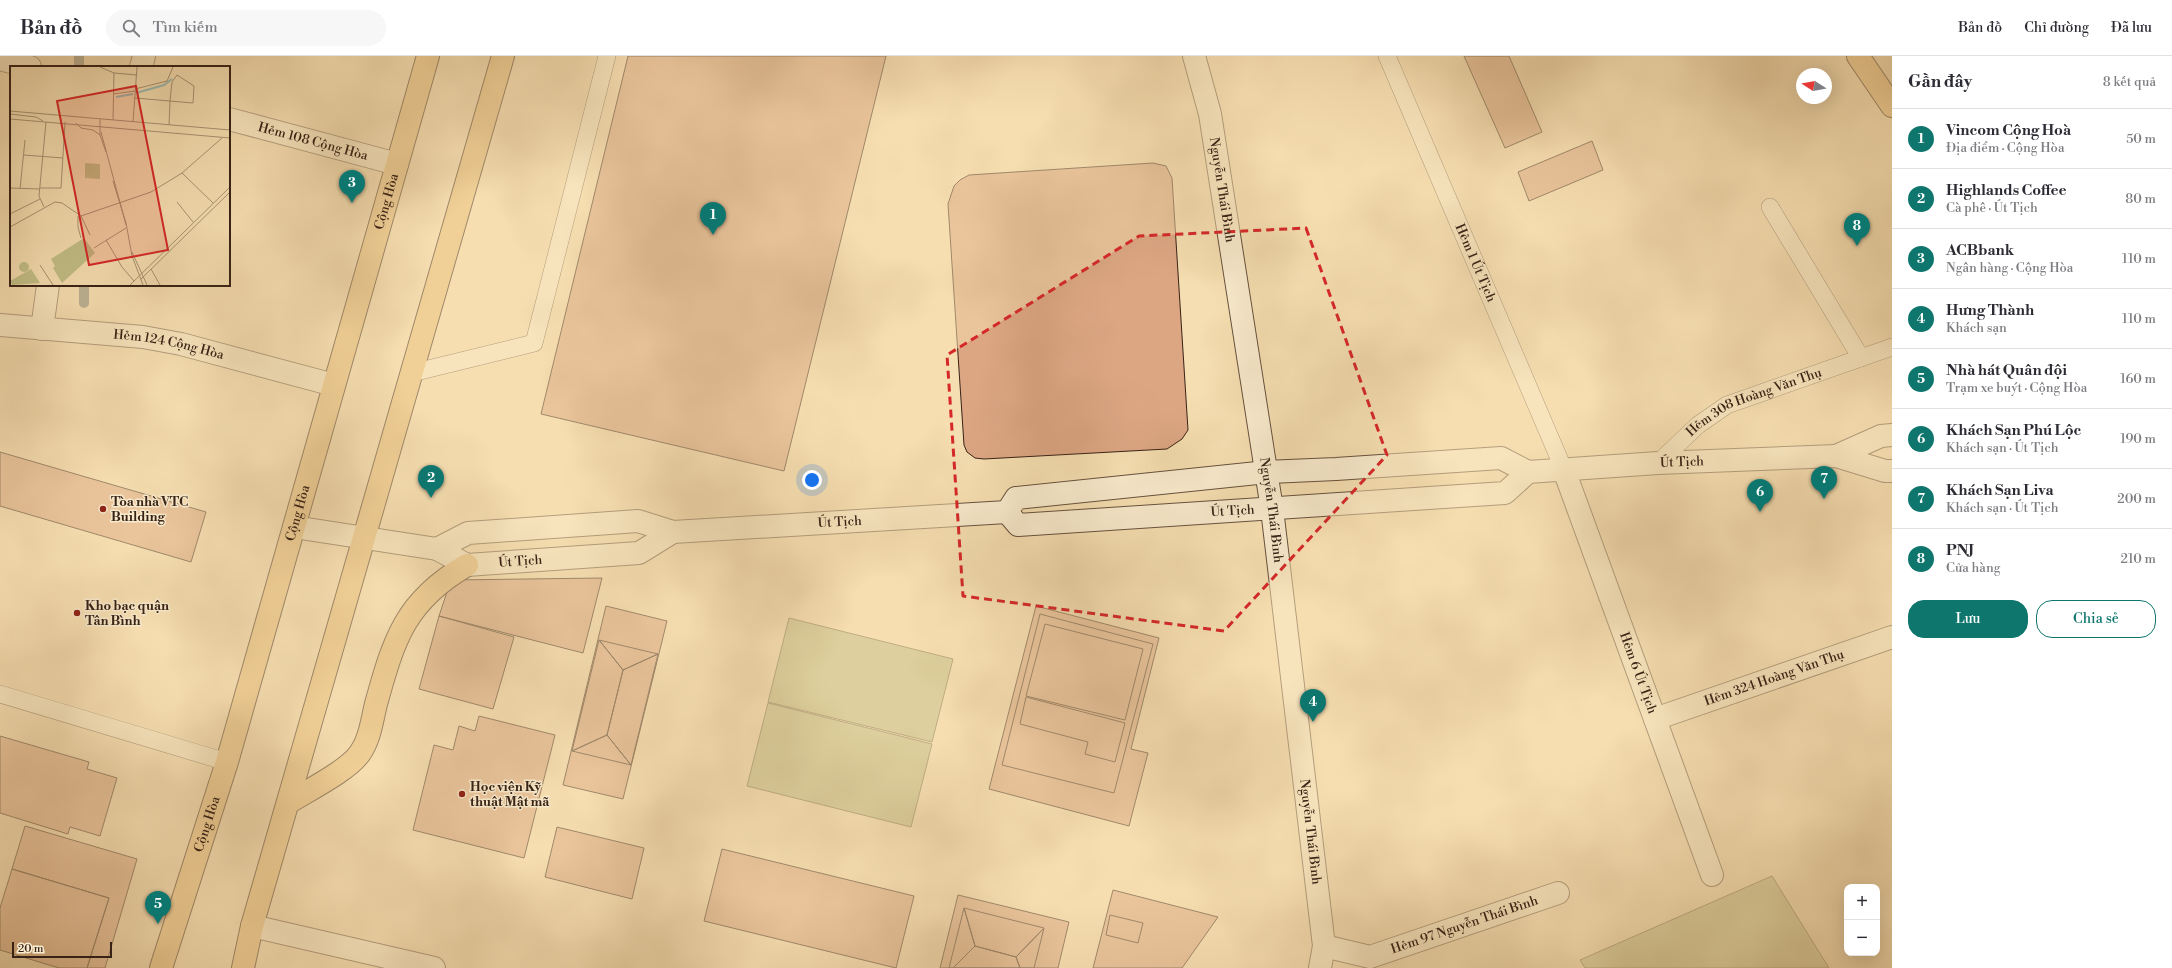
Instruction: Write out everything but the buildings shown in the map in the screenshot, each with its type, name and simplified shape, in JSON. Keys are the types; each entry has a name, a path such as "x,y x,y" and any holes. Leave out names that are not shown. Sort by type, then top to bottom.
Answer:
{"main road":[{"name":"Cộng Hòa","path":"161,968 226,762 428,56"},
{"path":"243,968 252,926 503,56"},
{"path":"1858,56 1892,106"},
{"path":"288,803 355,760 366,742 388,660 403,626 427,593 446,577 467,565"}],"street":[{"path":"39,66 40,56"},
{"path":"141,66 144,56"},
{"name":"Nguyễn Thái Bình","path":"1194,56 1210,114 1267,472 1324,946 1320,968"},
{"path":"0,59 26,66"},
{"name":"Hẻm 108 Cộng Hòa","path":"230,120 397,164"},
{"path":"42,329 48,286"},
{"name":"Hẻm 124 Cộng Hòa","path":"0,325 143,337 181,344 334,385"},
{"name":"Út Tịch","path":"1836,456 1881,436 1892,435"},
{"name":"Út Tịch","path":"437,549 468,533 638,521 673,532 1007,512 1018,525 1505,493 1528,472 1658,463 1836,456 1885,471 1892,471"},
{"path":"1007,512 1016,498 1267,472 1501,458 1528,472"},
{"name":"Hẻm 6 Út Tịch","path":"1564,470 1712,875"},
{"path":"294,527 437,549 467,565"},
{"name":"Út Tịch","path":"467,565 639,553 673,532"},
{"name":"Hẻm 324 Hoàng Văn Thụ","path":"1655,718 1892,637"},
{"name":"Hẻm 97 Nguyễn Thái Bình","path":"1324,946 1370,957 1558,893"},
{"path":"252,926 434,968"}],"lane":[{"path":"412,373 534,343 607,56"},
{"name":"Hẻm 1 Út Tịch","path":"1387,56 1564,470"},
{"path":"1770,207 1861,358"},
{"name":"Hẻm 308 Hoàng Văn Thụ","path":"1658,463 1698,425 1727,405 1892,347"},
{"path":"0,694 226,762"}],"highlighted area":[{"path":"1306,228 1387,455 1224,631 963,596 947,355 1139,236"}],"shaded area":[{"path":"789,618 953,659 932,742 768,702"},
{"path":"768,703 932,744 911,827 747,786"},
{"path":"1772,876 1829,968 1585,968 1580,960"}],"waterway":[{"path":"79,56 79,66"},
{"path":"84,286 84,303"}],"place":[{"name":"ACBbank","path":"352,203"},
{"name":"Vincom Cộng Hoà","path":"713,235"},
{"name":"PNJ","path":"1857,246"},
{"name":"Highlands Coffee","path":"431,498"},
{"name":"Khách Sạn Liva","path":"1824,499"},
{"name":"Tòa nhà VTC Building","path":"103,509"},
{"name":"Khách Sạn Phú Lộc","path":"1760,512"},
{"name":"Kho bạc quận Tân Bình","path":"77,613"},
{"name":"Hưng Thành","path":"1313,722"},
{"name":"Học viện Kỹ thuật Mật mã","path":"462,794"},
{"name":"Nhà hát Quân đội","path":"158,924"}]}
